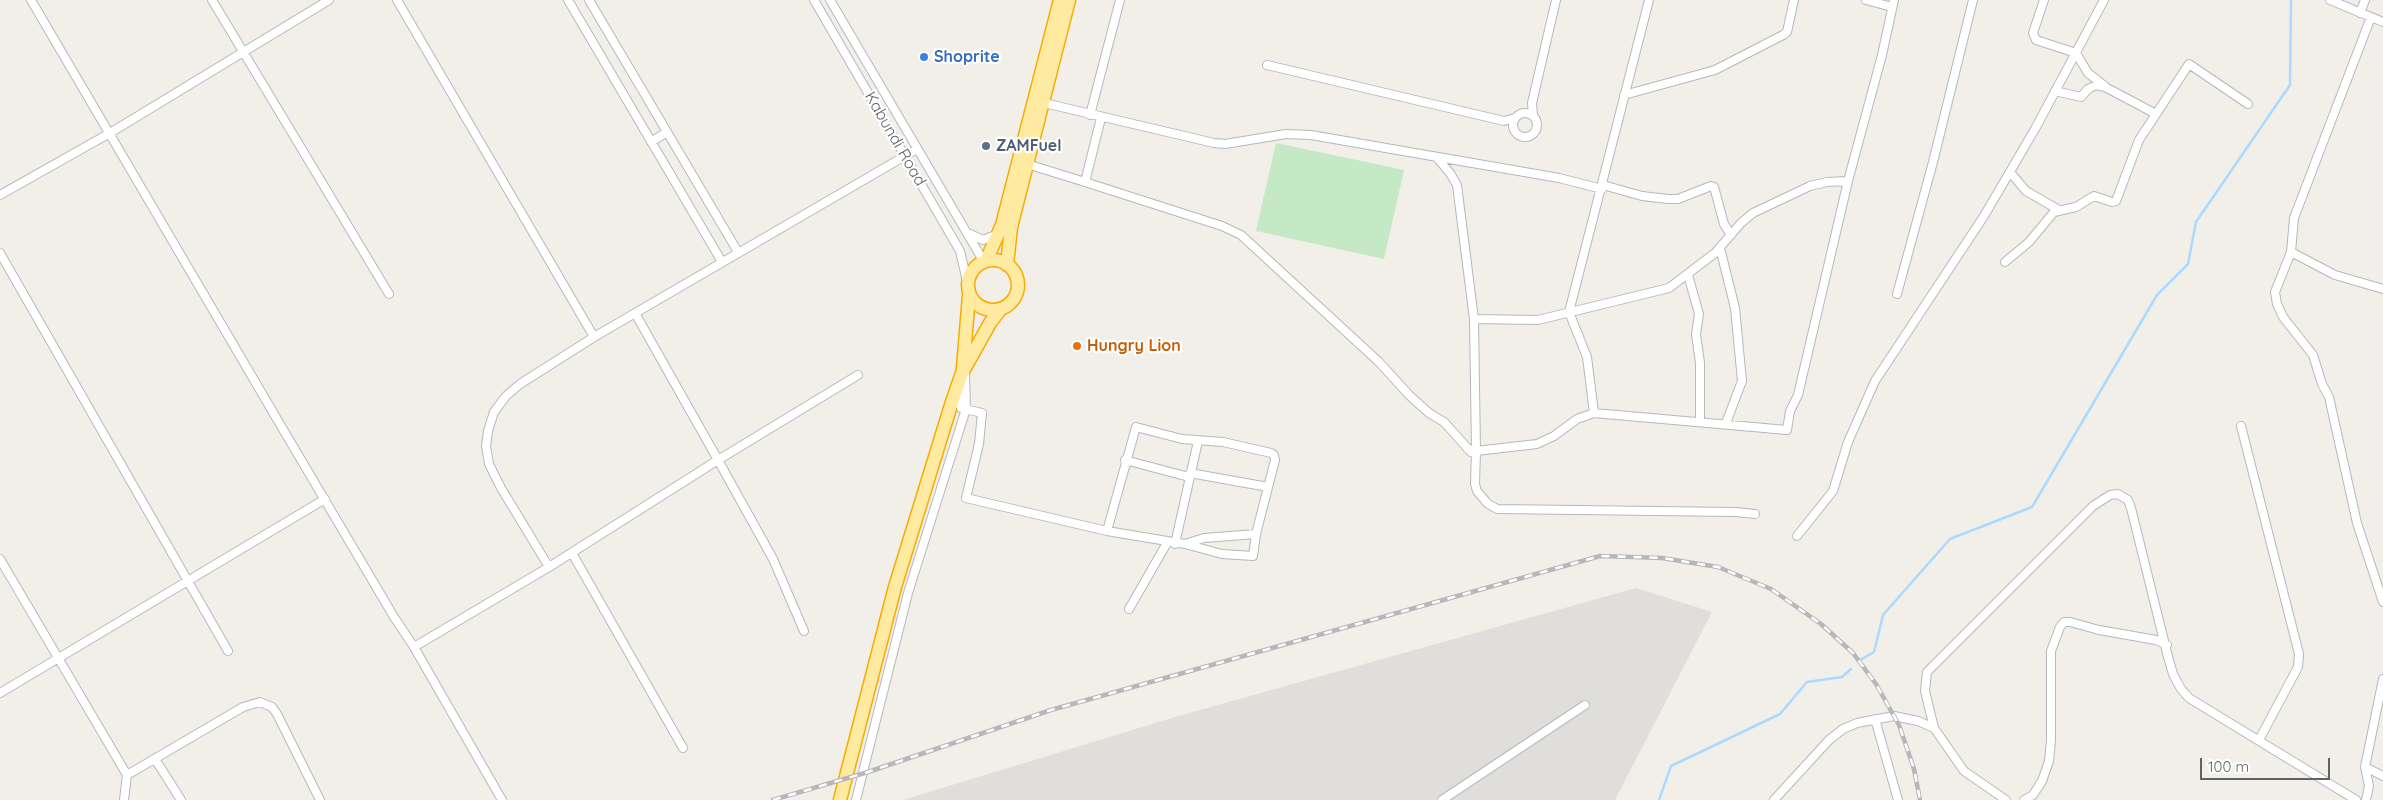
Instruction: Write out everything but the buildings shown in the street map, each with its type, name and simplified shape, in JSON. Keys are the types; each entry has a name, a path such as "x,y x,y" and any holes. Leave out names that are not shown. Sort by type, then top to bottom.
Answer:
{"highway":[{"path":"1007,265 1011,227 1027,164 1060,0"},
{"path":"985,261 998,233 1069,0"},
{"path":"840,800 895,587 956,390 964,370 990,323 1000,310 1014,299 1018,285 1013,270 997,260 985,261 975,267 967,281 969,295 964,370"},
{"path":"969,295 974,303 982,309 1000,310"}],"street":[{"path":"32,0 394,617 414,647 502,800"},
{"path":"212,0 389,294"},
{"path":"0,195 110,133 329,0"},
{"path":"397,0 594,336"},
{"path":"568,0 722,262"},
{"name":"Kabundi Road","path":"814,0 960,251 967,281"},
{"name":"Kabundi Road","path":"830,0 985,261"},
{"path":"1090,115 1120,0"},
{"path":"1267,66 1504,121 1524,137 1534,134 1538,124 1533,115 1532,103 1556,0"},
{"path":"1594,413 1587,357 1569,312 1603,187 1624,95 1649,0"},
{"path":"1624,95 1715,70 1783,35 1786,32 1794,0"},
{"path":"1027,164 1222,226 1241,235 1379,362 1409,395 1429,413 1444,422 1468,449 1476,454 1537,444 1554,436 1577,419 1594,413 1726,423 1787,430 1790,410 1798,395 1848,181 1882,55 1893,4 1866,0"},
{"path":"1897,294 1933,162 1973,0"},
{"path":"2044,0 2034,38 2040,42 2076,53 2088,72 2107,88 2156,114"},
{"path":"1797,536 1834,491 1848,442 1875,381 1984,216 2104,0"},
{"path":"2330,0 2383,22"},
{"path":"2360,13 2365,0"},
{"path":"577,15 590,3 738,252"},
{"path":"2371,18 2294,218 2291,252 2276,286 2277,304 2283,317 2313,355 2322,384 2329,397 2357,523 2383,602"},
{"path":"2005,262 2029,242 2050,215 2059,210 2076,207 2094,196 2112,202 2116,201 2127,176 2134,150 2188,64 2248,104"},
{"path":"2055,91 2081,97 2088,89 2096,85 2107,88"},
{"path":"1039,102 1214,143 1225,144 1286,134 1311,135 1438,159 1559,178 1668,200 1711,186 1714,187 1724,224 1731,235"},
{"path":"1514,130 1518,116 1532,103"},
{"path":"1504,121 1518,116 1533,115"},
{"path":"1085,182 1101,118"},
{"path":"652,142 667,132"},
{"path":"549,567 501,488 489,464 486,446 488,431 494,412 506,396 520,384 594,336 918,149"},
{"path":"1438,159 1457,185 1474,319 1475,484 1477,491 1494,508 1735,512 1755,514"},
{"path":"2010,172 2026,191 2059,210"},
{"path":"1474,319 1538,320 1661,291 1688,275 1720,248 1753,213 1796,191 1827,182 1848,181"},
{"path":"968,233 983,240 991,238 998,233"},
{"path":"1720,248 1736,308 1742,381 1726,423"},
{"path":"0,252 228,652"},
{"path":"2291,252 2334,275 2383,289"},
{"path":"1688,275 1699,314 1696,334 1700,363 1700,421"},
{"path":"635,313 772,559 804,631"},
{"path":"856,800 908,593 966,409 964,370"},
{"path":"414,647 572,553 718,460 858,375"},
{"path":"956,390 961,408 982,413 979,444 966,498 1107,531 1185,544 1222,554 1250,557 1254,554 1256,534 1275,460 1271,452 1223,442 1182,439 1136,427 1125,460 1107,531"},
{"path":"2241,426 2299,654 2298,667 2259,740"},
{"path":"1176,544 1198,441"},
{"path":"1125,460 1190,475 1268,487"},
{"path":"2006,800 1964,771 1934,728 1925,691 1926,672 2093,506 2110,495 2123,495 2128,500 2173,674 2181,688 2189,698 2356,800"},
{"path":"0,693 325,499"},
{"path":"1185,544 1204,538 1256,534"},
{"path":"1129,609 1167,542"},
{"path":"572,553 683,748"},
{"path":"0,559 127,775 124,800"},
{"path":"2024,800 2033,795 2042,781 2049,761 2051,740 2051,651 2060,627 2064,622 2156,640 2167,645"},
{"path":"2366,800 2369,786 2366,767 2383,679"},
{"path":"127,775 243,707 260,702 272,707 277,714 320,800"},
{"path":"1442,800 1585,704"},
{"path":"1774,800 1829,740 1843,729 1875,718 1894,716 1918,721 1934,728"},
{"path":"1875,718 1898,800"},
{"path":"155,759 180,800"},
{"path":"2366,767 2383,776"}],"shaded area":[{"path":"1636,588 1712,612 1615,800 903,800 1175,717"}],"green space":[{"path":"1276,143 1404,170 1384,259 1256,231"}],"waterway":[{"path":"1862,659 1874,652 1883,615 1950,539 2032,507 2157,295 2188,264 2196,222 2290,85 2291,0"},
{"path":"1659,800 1671,766 1780,714 1807,682 1842,677 1851,669"}],"railway":[{"path":"773,800 868,772 1051,710 1600,556 1662,558 1718,567 1771,589 1821,624 1853,653 1876,684 1899,725 1914,769 1920,800"}],"place":[{"name":"Shoprite","path":"924,57"},
{"name":"ZAMFuel","path":"986,146"},
{"name":"Hungry Lion","path":"1077,346"}]}
